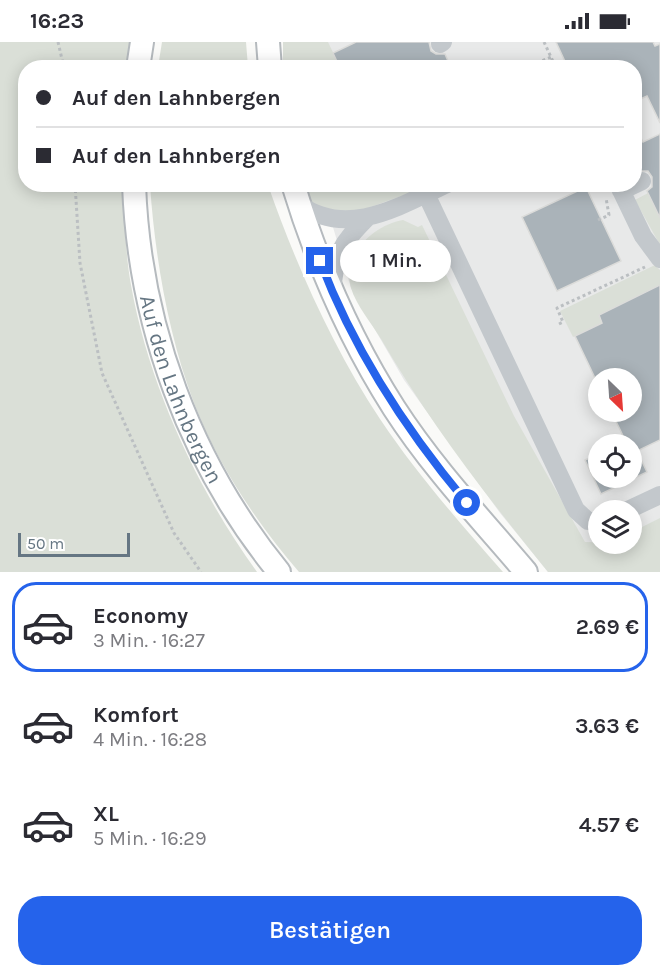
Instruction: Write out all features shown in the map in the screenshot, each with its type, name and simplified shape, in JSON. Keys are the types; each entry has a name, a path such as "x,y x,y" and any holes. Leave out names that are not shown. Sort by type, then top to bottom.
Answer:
{"main road":[{"path":"139,60 142,42"},
{"path":"268,42 269,60"},
{"name":"Auf den Lahnbergen","path":"135,192 141,268 172,386 186,419 230,500 279,572"},
{"path":"296,194 343,318 394,409 442,474 526,572"}],"street":[{"path":"332,292 339,251 346,239 368,218 430,192"},
{"path":"616,192 658,260"},
{"path":"296,194 323,218 368,218"},
{"path":"426,194 576,510 588,521"},
{"path":"642,503 660,495"}],"path":[{"path":"58,42 62,60"},
{"path":"544,42 552,60"},
{"path":"544,60 551,57"},
{"path":"76,192 80,263 102,373 169,524 201,572"},
{"path":"598,220 609,215 615,192"},
{"path":"560,324 563,322 557,308 658,260"}],"shaded area":[{"path":"0,42 133,42 129,60 18,60 18,192 122,192 131,285 139,323 163,398 196,471 235,540 257,572 0,572"},
{"path":"162,42 246,42 247,60 159,60"},
{"path":"283,42 660,42 660,572 548,572 500,513 404,380 351,288 330,217 309,192 642,192 642,60 283,60"},
{"path":"283,42 328,42 337,60 283,60"},
{"path":"151,192 271,192 303,275 331,335 363,392 423,478 503,572 299,572 268,534 239,492 203,426 185,377 170,323 155,240"},
{"path":"306,192 412,192 351,214 313,208"},
{"path":"648,193 660,218 660,245 635,200"},
{"path":"403,220 418,227 422,225 514,416 585,542 588,542 588,554 642,554 642,527 660,518 660,572 548,572 503,516 419,400 353,294 349,276 356,253 371,235 392,223"},
{"path":"655,265 660,270 660,285 599,315 602,323 573,337 560,311"}],"building":[{"path":"356,42 429,42 431,51 436,54 445,54 448,60 336,60 333,53"},
{"path":"556,42 653,42 655,46 660,44 660,123 647,96 642,98 642,60 564,60"},
{"path":"660,134 660,218 647,191 652,187 652,177 648,171 642,171 642,140 643,142"},
{"path":"575,192 588,192 621,261 557,291 522,217"},
{"path":"660,285 660,440 642,449 642,434 622,434 616,422 642,422 642,368 590,368 575,336 602,323 599,315"},
{"path":"642,462 647,472 642,474"},
{"path":"598,488 614,488 601,494"}],"route":[{"path":"320,261 343,318 394,409 442,474 467,503"}]}
